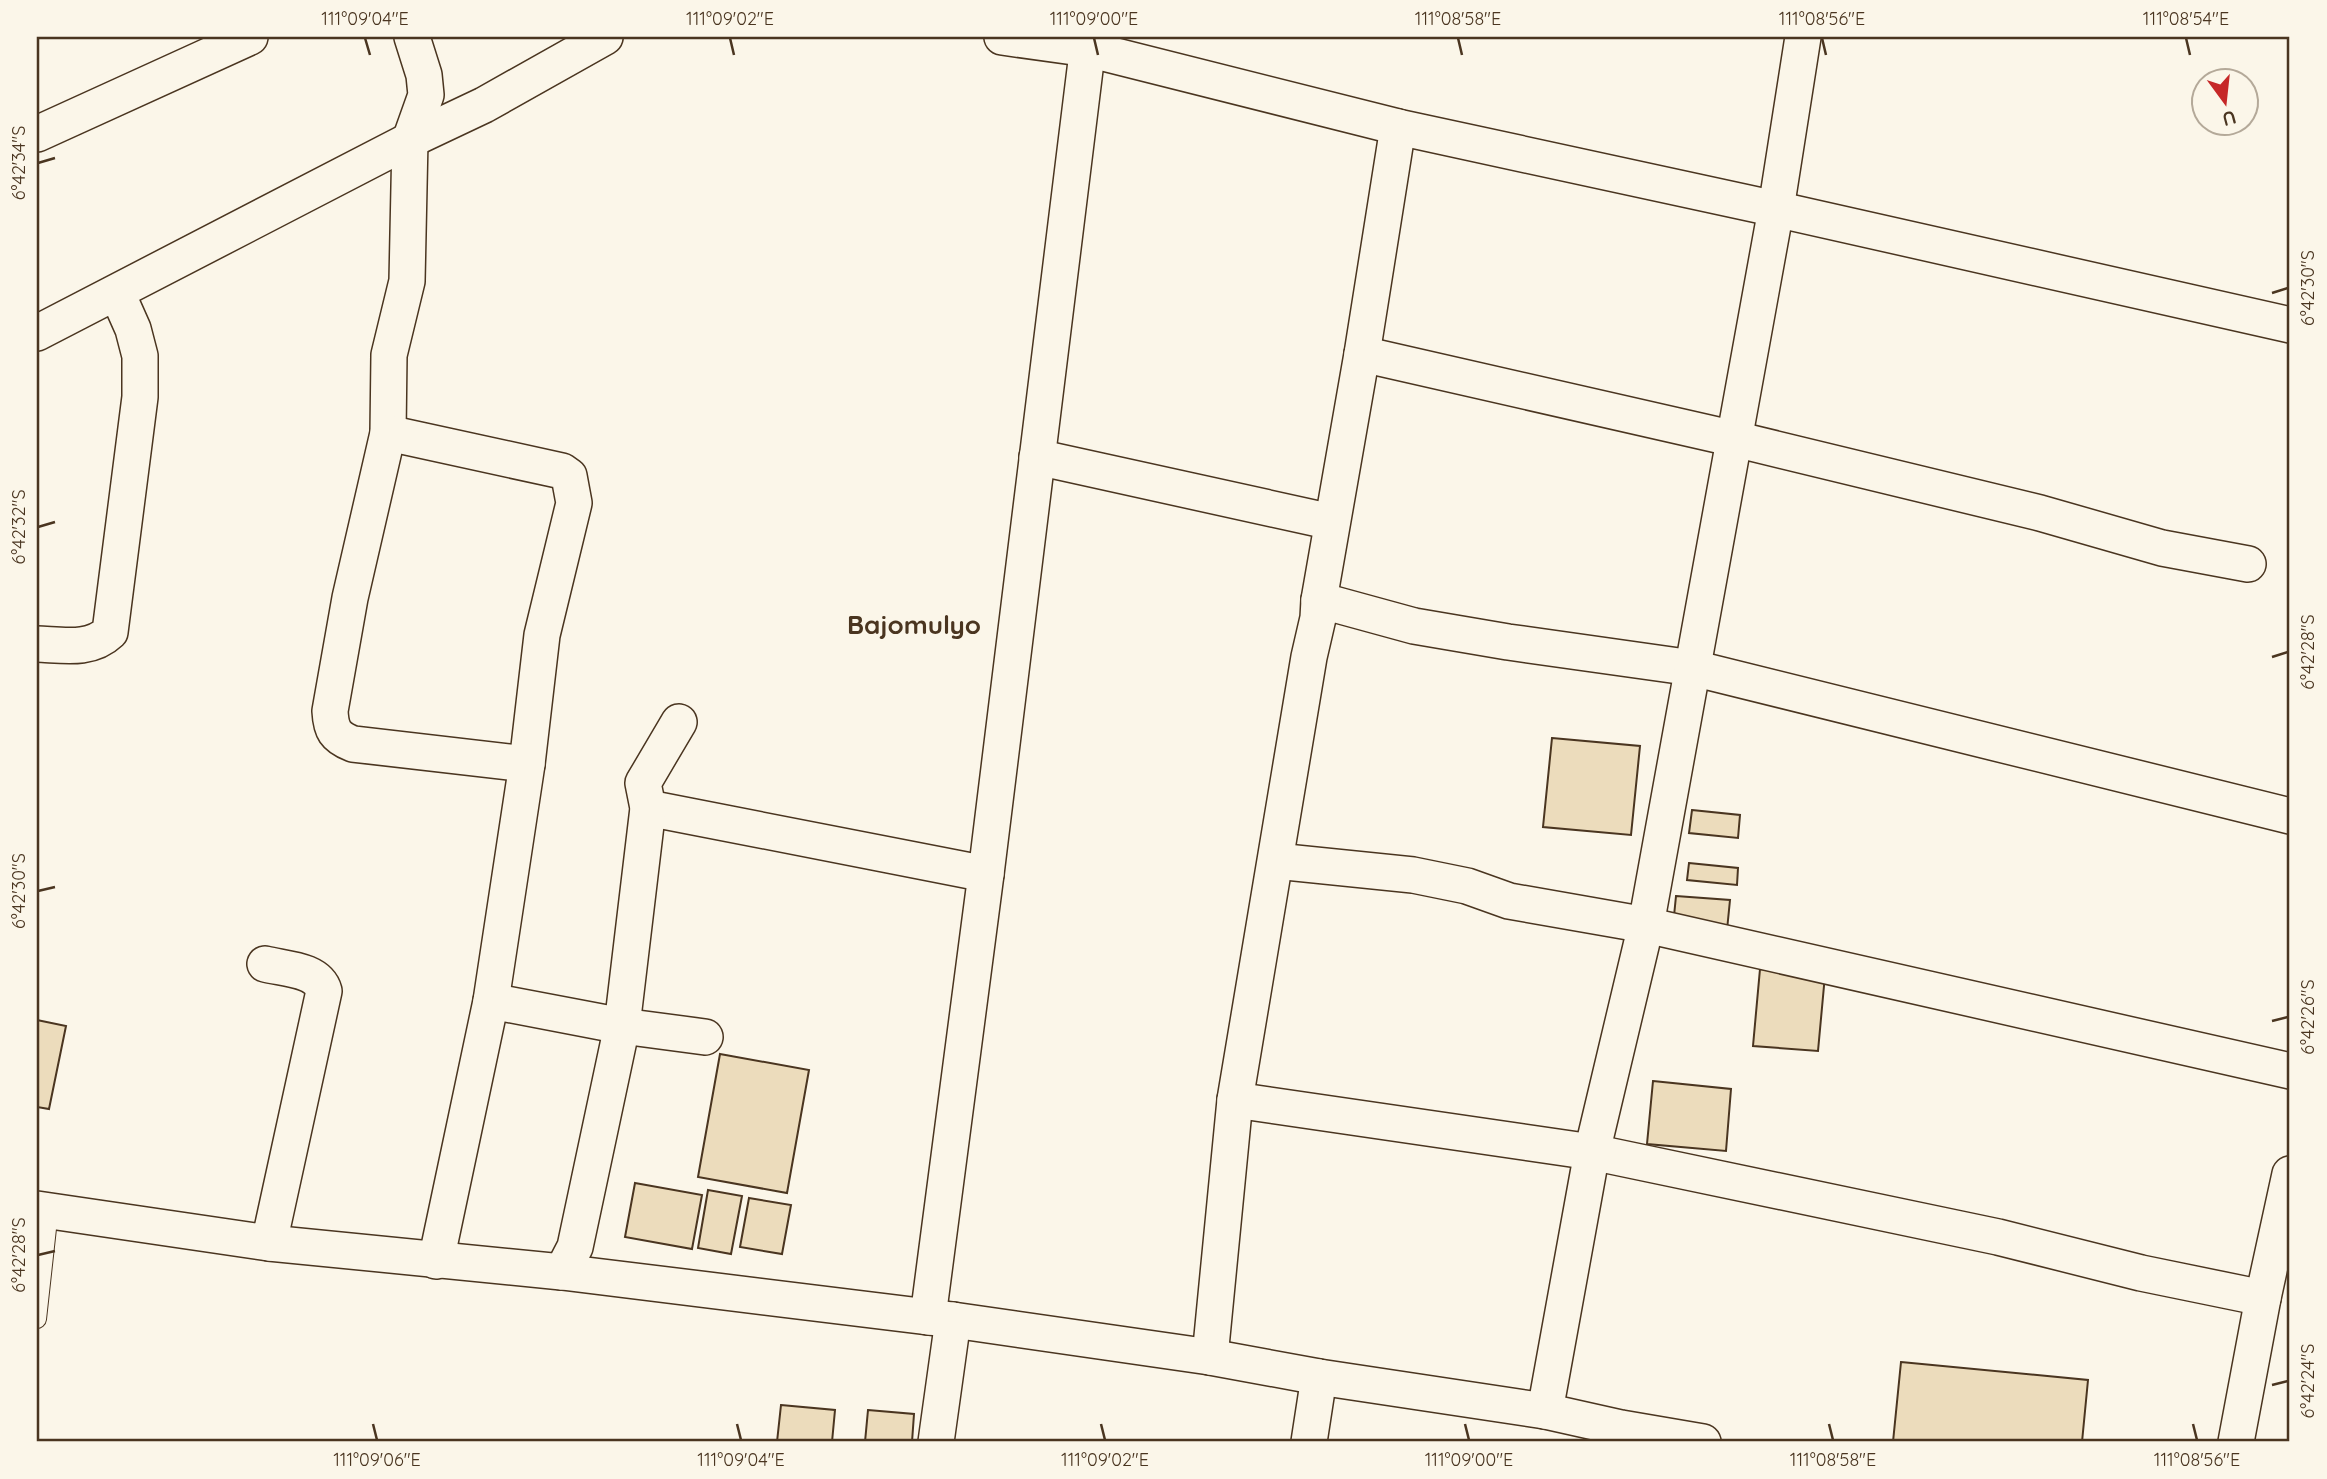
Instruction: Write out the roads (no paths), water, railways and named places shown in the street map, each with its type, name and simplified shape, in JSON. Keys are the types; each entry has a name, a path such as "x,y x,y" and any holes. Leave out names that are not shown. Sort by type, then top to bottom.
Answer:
{"street":[{"path":"37,134 250,37"},
{"path":"412,37 424,75 426,95 410,140 407,281 389,355 388,433 349,598 330,711 331,726 336,735 353,744 527,764"},
{"path":"37,333 410,140 484,105 605,37"},
{"path":"1002,37 1089,43 1398,127 2290,325"},
{"path":"1545,1411 1592,1152 1646,925 1776,209 1804,37"},
{"path":"936,1442 941,1319 986,874 1089,43"},
{"path":"1210,1357 1235,1100 1308,657 1318,618 1398,127"},
{"path":"37,644 82,646 100,641 110,632 140,397 140,356 133,329 117,293"},
{"path":"1362,354 1735,439 2040,513 2162,548 2248,564"},
{"path":"388,433 562,471 569,476 574,503 542,635 527,764 491,1001 436,1261"},
{"path":"1037,457 1332,522"},
{"path":"1319,600 1414,626 1693,667 2290,816"},
{"path":"562,1272 575,1247 622,1026 648,808 643,783 679,722"},
{"path":"648,808 986,874"},
{"path":"1276,861 1413,875 1467,886 1510,901 1646,925 2290,1071"},
{"path":"265,964 314,975 324,990 269,1242"},
{"path":"491,1001 622,1026 705,1037"},
{"path":"1235,1100 1592,1152 1998,1237 2141,1273 2263,1298"},
{"path":"2236,1442 2263,1298 2284,1224 2290,1174"},
{"path":"43,1210 269,1242 562,1272 941,1319 1210,1357 1319,1377 1545,1411 1620,1435 1703,1442"},
{"path":"1309,1442 1319,1377"}],"lane":[{"path":"37,1319 43,1210"}],"district":[{"name":"Bajomulyo","path":"914,625"}]}
